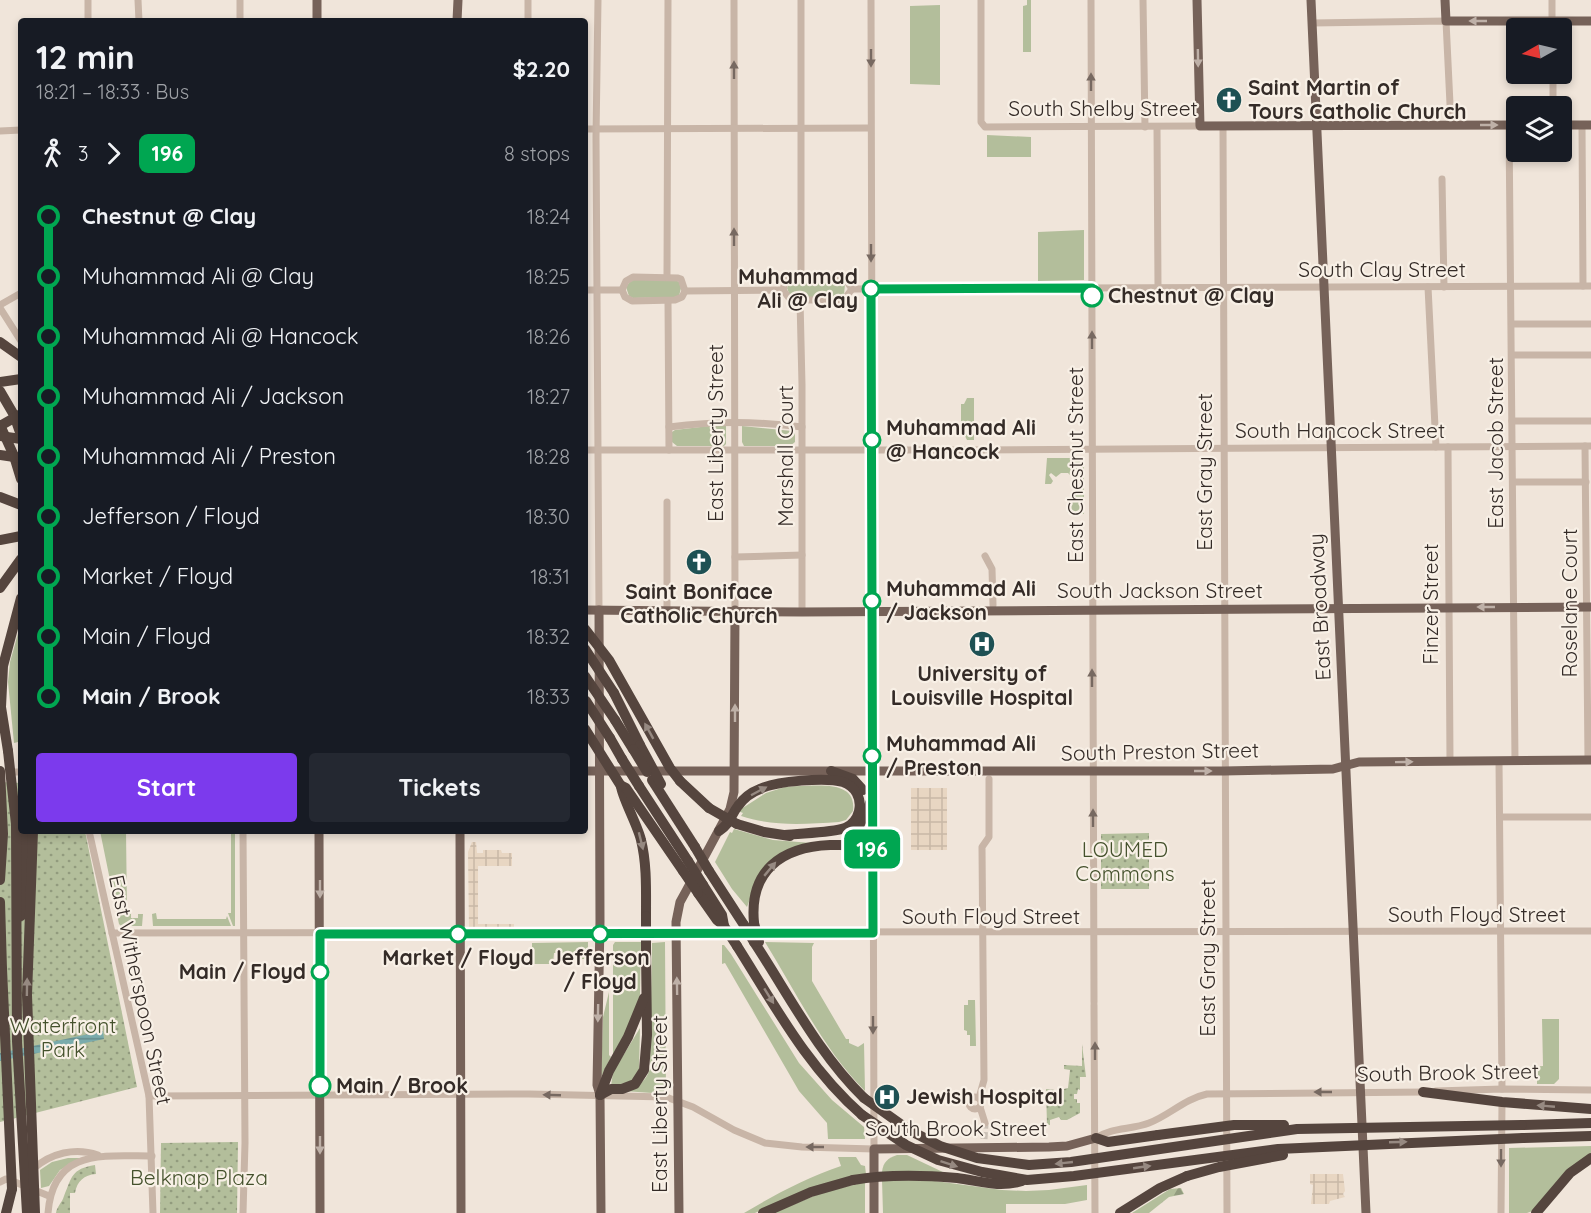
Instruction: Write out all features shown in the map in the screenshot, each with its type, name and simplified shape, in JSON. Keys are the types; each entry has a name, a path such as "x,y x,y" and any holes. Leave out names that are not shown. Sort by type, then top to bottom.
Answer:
{"highway":[{"path":"0,342 18,355"},
{"path":"0,382 18,379"},
{"path":"0,392 14,415 18,428"},
{"path":"18,416 0,426 18,469"},
{"path":"0,436 18,437"},
{"path":"0,455 18,458"},
{"path":"0,497 18,504"},
{"path":"1,585 18,563"},
{"path":"18,609 3,666 1,707 16,824 18,1041 27,1213"},
{"path":"588,633 609,660 670,768 680,781 709,808 737,824 764,832 793,837 841,836 857,829 872,799"},
{"path":"588,654 614,693 637,747 672,811 709,871 749,924 762,954 822,1049 864,1098 902,1126 940,1146 977,1158 1029,1165 1071,1162 1270,1132 1351,1128 1591,1124"},
{"path":"588,680 637,747"},
{"path":"588,705 700,889 722,915 724,926 808,1057 833,1088 862,1115 906,1144 938,1160 982,1172 1027,1180"},
{"path":"0,727 8,751"},
{"path":"588,734 621,786 621,792 632,812 642,843 646,875 647,1044 643,1075 632,1086 611,1089 600,1095"},
{"path":"831,771 848,776 862,788 867,803 865,816"},
{"path":"0,772 3,834 0,880"},
{"path":"719,831 728,825 738,805 747,797 761,788 775,784 789,781 842,782 852,787 858,794 860,805 858,816 851,825 841,830 785,835"},
{"path":"621,786 626,788 686,866"},
{"path":"17,952 26,834"},
{"path":"33,834 27,995 35,1213"},
{"path":"749,924 760,882 767,871 784,856 800,848 834,845 860,846 873,857"},
{"path":"0,902 14,1213"},
{"path":"600,1095 609,1071 628,1037 646,992"},
{"path":"1424,1092 1502,1102 1591,1109"},
{"path":"1096,1138 1108,1142 1234,1125 1351,1128"},
{"path":"763,1213 811,1192 875,1176 910,1175 1007,1186 1027,1180 1278,1149 1339,1144 1591,1136"},
{"path":"1120,1213 1160,1188 1186,1176 1241,1162 1339,1144"},
{"path":"1536,1213 1570,1173 1591,1158"},
{"path":"6,1213 13,1185"}],"main road":[{"path":"317,0 317,18"},
{"path":"458,0 458,18"},
{"path":"1197,0 1200,126"},
{"name":"East Broadway","path":"1311,0 1366,1213"},
{"path":"1445,0 1446,21 1506,23"},
{"path":"1572,23 1591,21"},
{"name":"South Shelby Street","path":"1200,126 1506,125"},
{"name":"South Jackson Street","path":"588,610 802,612 1589,607"},
{"path":"599,610 600,934 597,1085 600,1095 601,1213"},
{"name":"East Liberty Street","path":"679,1213 677,914 680,902 730,810 736,784 735,610"},
{"name":"South Preston Street","path":"588,771 1224,771 1333,769 1359,762 1589,760"},
{"path":"319,834 320,1213"},
{"path":"460,834 461,1213"},
{"name":"South Brook Street","path":"874,1149 984,1143 1067,1146 1096,1138"},
{"path":"874,1149 874,1213"}],"street":[{"path":"88,0 88,18"},
{"path":"138,0 139,18"},
{"path":"240,0 240,18"},
{"path":"528,0 528,18"},
{"path":"598,0 599,610"},
{"path":"668,0 668,277"},
{"name":"East Liberty Street","path":"734,0 735,610"},
{"path":"783,290 785,282 792,275 801,275 801,0"},
{"path":"871,0 874,1149"},
{"name":"South Shelby Street","path":"981,0 981,122 988,127 1200,126"},
{"name":"East Chestnut Street","path":"1091,0 1095,1213"},
{"path":"1143,0 1146,127"},
{"path":"1552,0 1552,18"},
{"path":"1312,23 1446,21 1451,125"},
{"path":"1587,125 1587,286"},
{"name":"East Gray Street","path":"1223,126 1227,1213"},
{"path":"1157,127 1158,287"},
{"path":"588,129 870,128"},
{"path":"0,131 18,130"},
{"name":"East Jacob Street","path":"1513,162 1511,287 1515,761"},
{"path":"1442,179 1443,287"},
{"name":"South Clay Street","path":"801,275 841,276 852,289 1587,286"},
{"path":"668,277 681,279 685,291 679,299 632,301 625,297 622,290 628,278 668,277"},
{"path":"1428,287 1436,447"},
{"path":"783,290 789,298 838,300 846,297 852,289"},
{"path":"588,290 622,290"},
{"path":"685,291 783,290"},
{"path":"18,295 0,306 18,336"},
{"name":"Marshall Court","path":"800,300 802,612"},
{"path":"668,301 669,450"},
{"path":"1512,324 1591,324"},
{"path":"1512,355 1591,355"},
{"path":"669,427 734,421 802,427"},
{"path":"1512,421 1591,421"},
{"name":"South Hancock Street","path":"588,450 1588,446"},
{"name":"Roselane Court","path":"1588,446 1586,482 1589,760"},
{"name":"Finzer Street","path":"1448,447 1450,761"},
{"path":"1513,482 1586,482"},
{"path":"667,502 667,610"},
{"path":"735,556 802,555"},
{"path":"985,556 992,569 993,605"},
{"path":"1499,761 1502,1089"},
{"path":"0,772 18,772"},
{"path":"984,1120 979,1098 984,1085 982,847 989,837 989,779"},
{"path":"1500,817 1591,816"},
{"name":"East Witherspoon Street","path":"90,834 148,1096 153,1213"},
{"path":"243,834 243,1213"},
{"name":"South Floyd Street","path":"112,933 243,935 1591,931"},
{"name":"South Brook Street","path":"1096,1138 1106,1132 1149,1123 1196,1096 1424,1092 1448,1089 1591,1090"},
{"name":"South Brook Street","path":"148,1096 460,1094 666,1097 693,1107 734,1130 765,1143 802,1147 874,1149"},
{"path":"979,1098 972,1098 969,1103 974,1109 980,1107"},
{"path":"1501,1213 1502,1102"},
{"path":"27,1213 28,1177 45,1160 62,1153 87,1152 100,1156"},
{"path":"48,1213 49,1196 55,1182 69,1166 78,1161 100,1156 152,1156"},
{"path":"13,1185 27,1186 49,1196"}],"green space":[{"path":"1027,0 1031,0 1031,52 1023,52 1023,6 1027,5"},
{"path":"940,5 940,85 910,84 910,6"},
{"path":"987,135 1031,137 1031,157 987,157"},
{"path":"1084,230 1084,280 1038,281 1038,232"},
{"path":"674,279 679,282 681,288 679,296 676,297 633,298 629,296 626,287 631,280"},
{"path":"792,279 839,279 845,284 844,295 838,297 790,296 787,288"},
{"path":"967,398 974,398 974,440 967,440 961,433 961,404 964,404"},
{"path":"726,424 726,444 724,446 677,446 672,442 672,432 675,430"},
{"path":"742,426 792,431 795,433 795,442 790,446 744,446"},
{"path":"1047,458 1084,458 1084,514 1067,513 1071,505 1071,494 1076,488 1076,481 1068,473 1061,473 1056,477 1051,473 1049,475 1053,481 1051,484 1045,484"},
{"path":"18,634 18,742 14,743 8,682 10,662"},
{"name":"Waterfront Park","path":"0,782 18,783 18,834 86,834 137,1087 0,1122"},
{"path":"826,786 843,789 853,801 853,811 846,820 839,822 802,824 766,822 741,816 743,813 738,811 766,793 785,787"},
{"path":"734,829 773,840 812,843 789,849 757,880 747,907 715,862 730,832 732,833"},
{"name":"LOUMED Commons","path":"1149,833 1149,889 1101,889 1101,834"},
{"path":"101,834 126,834 127,913 131,914 131,918 138,918 138,914 143,914 142,926 121,926"},
{"path":"231,834 235,834 235,926 228,913 231,913"},
{"path":"156,913 157,919 226,919 227,916 231,926 153,926 152,914"},
{"path":"588,942 588,959 577,959 576,953 554,953 553,964 532,964 532,943"},
{"path":"615,942 641,942 640,995 630,1025 613,1054 613,945"},
{"path":"665,942 666,1094 624,1091 646,1078 650,1069 652,943"},
{"path":"765,942 814,943 812,981 846,1039 849,1039 849,1043 858,1047 864,1043 865,1091 823,1039"},
{"path":"722,945 731,954 799,1063 832,1100 864,1127 865,1139 828,1139 827,1123 799,1091 725,963 722,964"},
{"path":"609,992 609,1055 611,1057 601,1077 603,1017"},
{"path":"968,1000 975,1000 976,1046 970,1046 970,1035 967,1035 967,1031 964,1030 964,1005 968,1005"},
{"path":"1542,1019 1559,1019 1559,1079 1554,1084 1537,1084 1537,1080 1529,1075 1529,1067 1543,1066"},
{"path":"640,1028 639,1070 631,1082 611,1086 613,1072"},
{"path":"1082,1044 1086,1077 1080,1077 1080,1090 1078,1089 1077,1094 1074,1094 1074,1099 1080,1103 1080,1113 1067,1120 1061,1120 1059,1117 1050,1120 1050,1125 1047,1125 1046,1089 1064,1091 1068,1088 1070,1070 1064,1069 1064,1065 1082,1066"},
{"name":"Belknap Plaza","path":"238,1142 237,1213 160,1213 161,1143"},
{"path":"1591,1146 1591,1153 1535,1210 1527,1213 1509,1213 1509,1148"},
{"path":"897,1155 907,1155 947,1174 882,1172 886,1161"},
{"path":"838,1157 856,1157 861,1165 865,1166 866,1174 776,1203 755,1213 744,1213 791,1187 841,1166"},
{"path":"81,1158 60,1170 49,1186 41,1188 40,1170 52,1162"},
{"path":"95,1165 96,1174 82,1179 75,1193 70,1193 70,1213 56,1213 73,1175 81,1169"},
{"path":"920,1179 1026,1191 1087,1185 1087,1200 1065,1204 1006,1204 1006,1213 883,1213 882,1180"},
{"path":"865,1182 865,1213 773,1213 821,1193"},
{"path":"1181,1188 1184,1194 1169,1197 1149,1213 1132,1213 1170,1189"}],"shaded area":[{"path":"911,788 947,788 947,850 911,850"},
{"path":"472,842 476,842 477,853 483,853 483,850 501,850 502,853 512,853 512,866 478,866 478,924 514,924 514,928 469,928 468,852"},
{"path":"1310,1174 1343,1174 1345,1197 1330,1201 1329,1204 1311,1204 1313,1185 1310,1184"}],"water":[{"path":"103,1031 104,1039 0,1061 0,1053"}],"tunnel":[{"path":"984,1139 985,1123"}],"bus line":[{"name":"196","path":"320,1086 320,934 873,933 871,289 1092,288 1092,296"}],"place":[{"name":"Saint Martin of Tours Catholic Church","path":"1229,100"},
{"name":"Muhammad Ali @ Clay","path":"871,289"},
{"name":"Chestnut @ Clay","path":"1092,296"},
{"name":"Muhammad Ali @ Hancock","path":"872,440"},
{"name":"Saint Boniface Catholic Church","path":"699,562"},
{"name":"Muhammad Ali / Jackson","path":"872,601"},
{"name":"University of Louisville Hospital","path":"982,644"},
{"name":"Muhammad Ali / Preston","path":"872,756"},
{"name":"Market / Floyd","path":"458,934"},
{"name":"Jefferson / Floyd","path":"600,934"},
{"name":"Main / Floyd","path":"320,972"},
{"name":"Main / Brook","path":"320,1086"},
{"name":"Jewish Hospital","path":"887,1097"}]}
